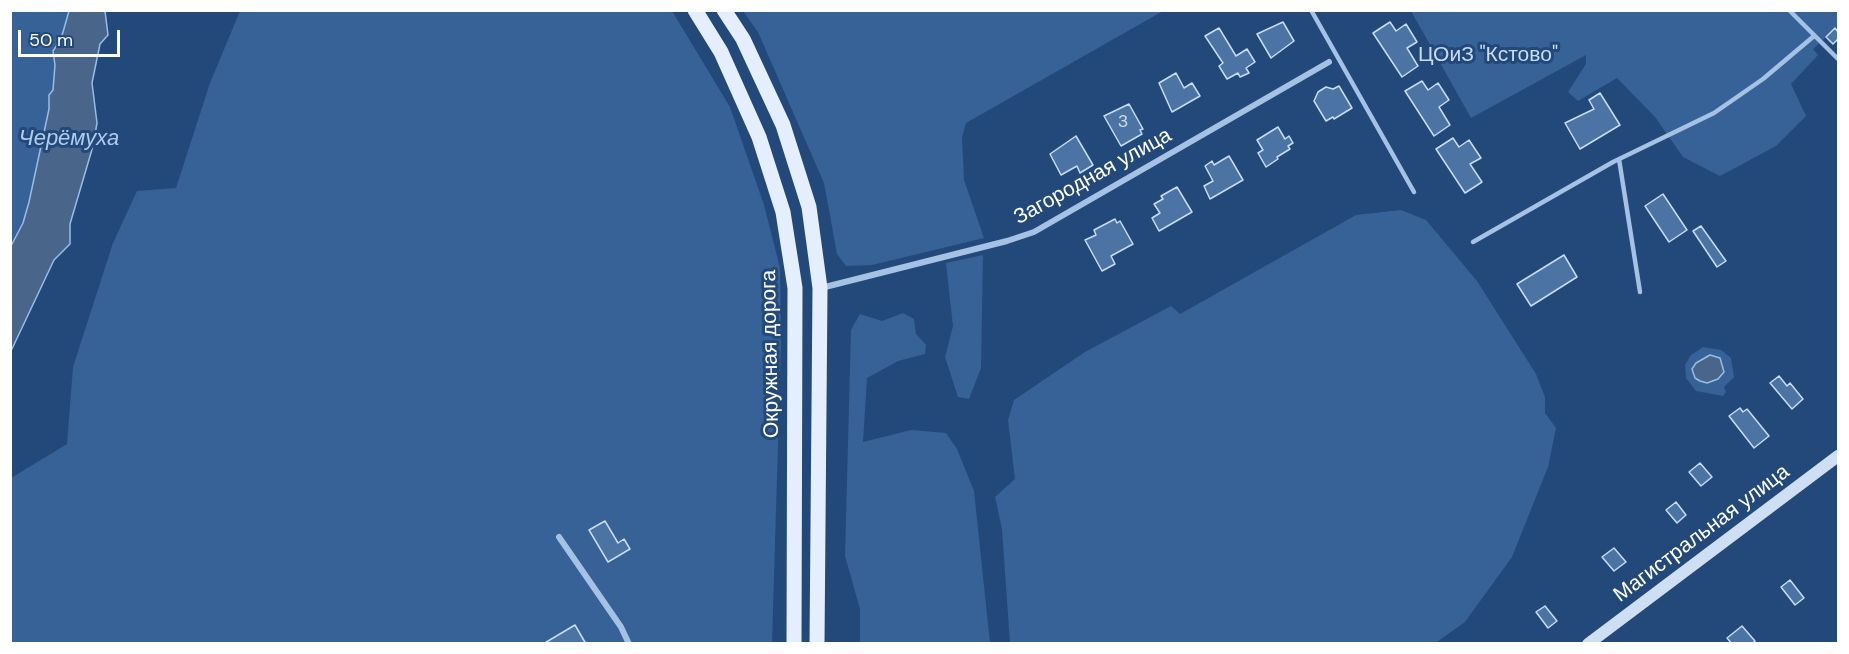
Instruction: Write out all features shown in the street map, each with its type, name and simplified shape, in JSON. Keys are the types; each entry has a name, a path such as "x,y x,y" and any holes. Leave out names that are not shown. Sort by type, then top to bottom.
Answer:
{"main road":[{"name":"Окружная дорога","path":"695,10 721,52 759,137 783,212 795,288 794,644"},
{"path":"724,10 743,39 783,125 808,207 820,288 817,644"},
{"name":"Магистральная улица","path":"1588,644 1839,456"}],"street":[{"name":"Загородная улица","path":"820,288 1020,238 1034,232 1329,62"},
{"path":"559,537 621,627 629,644"}],"lane":[{"path":"1311,10 1414,192"},
{"path":"1790,10 1839,59"},
{"path":"1473,242 1618,159 1713,113 1763,79 1814,36"},
{"path":"1329,62 1337,58"},
{"path":"1618,159 1640,292"}],"green space":[{"name":"ЦОиЗ \"Кстово\"","path":"1838,10 1838,26 1813,49 1818,55 1791,84 1806,116 1776,146 1720,176 1683,157 1655,117 1617,78 1578,101 1568,92 1586,64 1586,55 1471,118 1411,11"},
{"path":"11,11 69,11 61,39 53,51 55,65 53,90 49,95 49,109 29,202 23,223 11,246"},
{"path":"240,11 672,11 730,107 764,205 780,268 781,344 772,643 11,644 11,478 67,444 73,367 113,243 137,191 176,188 210,83"},
{"path":"743,11 1163,11 966,123 962,137 964,180 984,238 872,265 846,266 837,254 824,183 758,32"},
{"path":"1401,210 1426,220 1477,281 1536,374 1545,397 1545,413 1556,428 1548,467 1512,557 1465,622 1434,644 1010,643 1002,529 995,497 1015,479 1008,420 1014,400 1085,352 1171,306 1180,314 1356,215"},
{"path":"983,255 981,368 969,399 958,397 945,357 953,326 946,263"},
{"path":"903,313 914,319 916,334 926,345 925,354 898,361 867,378 863,442 911,430 946,433 957,449 974,491 990,643 860,643 860,609 845,556 851,330 860,314 882,321"},
{"path":"1703,347 1721,350 1731,358 1734,377 1724,387 1726,392 1723,396 1696,391 1686,378 1685,365 1691,355"}],"water":[{"name":"Черёмуха","path":"69,11 105,11 108,35 100,44 92,83 97,123 93,146 70,224 70,244 54,260 11,351 11,246 23,223 29,202 49,109 49,95 53,90 55,65 53,51 61,39"},
{"path":"1710,355 1720,358 1724,372 1718,379 1707,383 1695,378 1692,369 1696,363"}],"building":[{"path":"1283,22 1294,41 1271,58 1257,34"},
{"path":"1390,22 1396,31 1406,24 1417,42 1407,48 1418,66 1402,77 1373,33"},
{"path":"1219,28 1236,56 1247,49 1255,62 1246,68 1249,73 1240,77 1238,73 1227,79 1219,66 1223,63 1205,36"},
{"path":"1835,28 1838,32 1838,39 1833,44 1826,37"},
{"path":"1176,73 1184,88 1192,83 1200,96 1172,112 1159,83"},
{"path":"1422,81 1428,90 1438,83 1449,100 1439,107 1450,125 1434,136 1405,91"},
{"path":"1339,86 1352,108 1326,121 1314,101 1318,92 1326,87 1333,89"},
{"path":"1600,93 1620,125 1580,149 1565,123 1594,109 1589,100"},
{"path":"1129,104 1143,129 1140,130 1142,134 1121,146 1104,116"},
{"path":"1278,127 1285,139 1289,136 1293,143 1288,146 1290,149 1266,167 1258,153 1263,150 1257,140"},
{"path":"1076,136 1093,165 1080,173 1077,166 1061,175 1050,154"},
{"path":"1453,138 1459,147 1469,140 1481,158 1470,164 1482,182 1465,193 1436,149"},
{"path":"1229,156 1243,180 1210,199 1204,186 1213,181 1205,166 1212,161 1214,165"},
{"path":"1177,187 1192,212 1159,231 1152,218 1160,213 1154,204 1163,199 1161,196"},
{"path":"1663,194 1687,230 1669,242 1645,206"},
{"path":"1115,219 1117,223 1120,221 1133,244 1111,256 1115,264 1102,271 1085,240 1096,235 1094,230"},
{"path":"1701,226 1726,261 1717,267 1693,231"},
{"path":"1564,255 1577,277 1531,306 1517,284"},
{"path":"1779,376 1787,386 1790,383 1803,399 1792,409 1770,383"},
{"path":"1740,408 1743,412 1747,409 1769,436 1754,448 1729,416"},
{"path":"1700,463 1712,477 1701,486 1689,472"},
{"path":"1676,502 1686,515 1677,523 1666,510"},
{"path":"605,521 618,543 624,539 630,549 608,562 589,530"},
{"path":"1614,548 1626,562 1614,571 1602,557"},
{"path":"1790,580 1804,598 1795,605 1781,587"},
{"path":"1545,606 1557,621 1548,628 1536,612"},
{"path":"575,625 586,644 543,644"},
{"path":"1742,626 1755,641 1752,644 1732,644 1727,638"}]}
